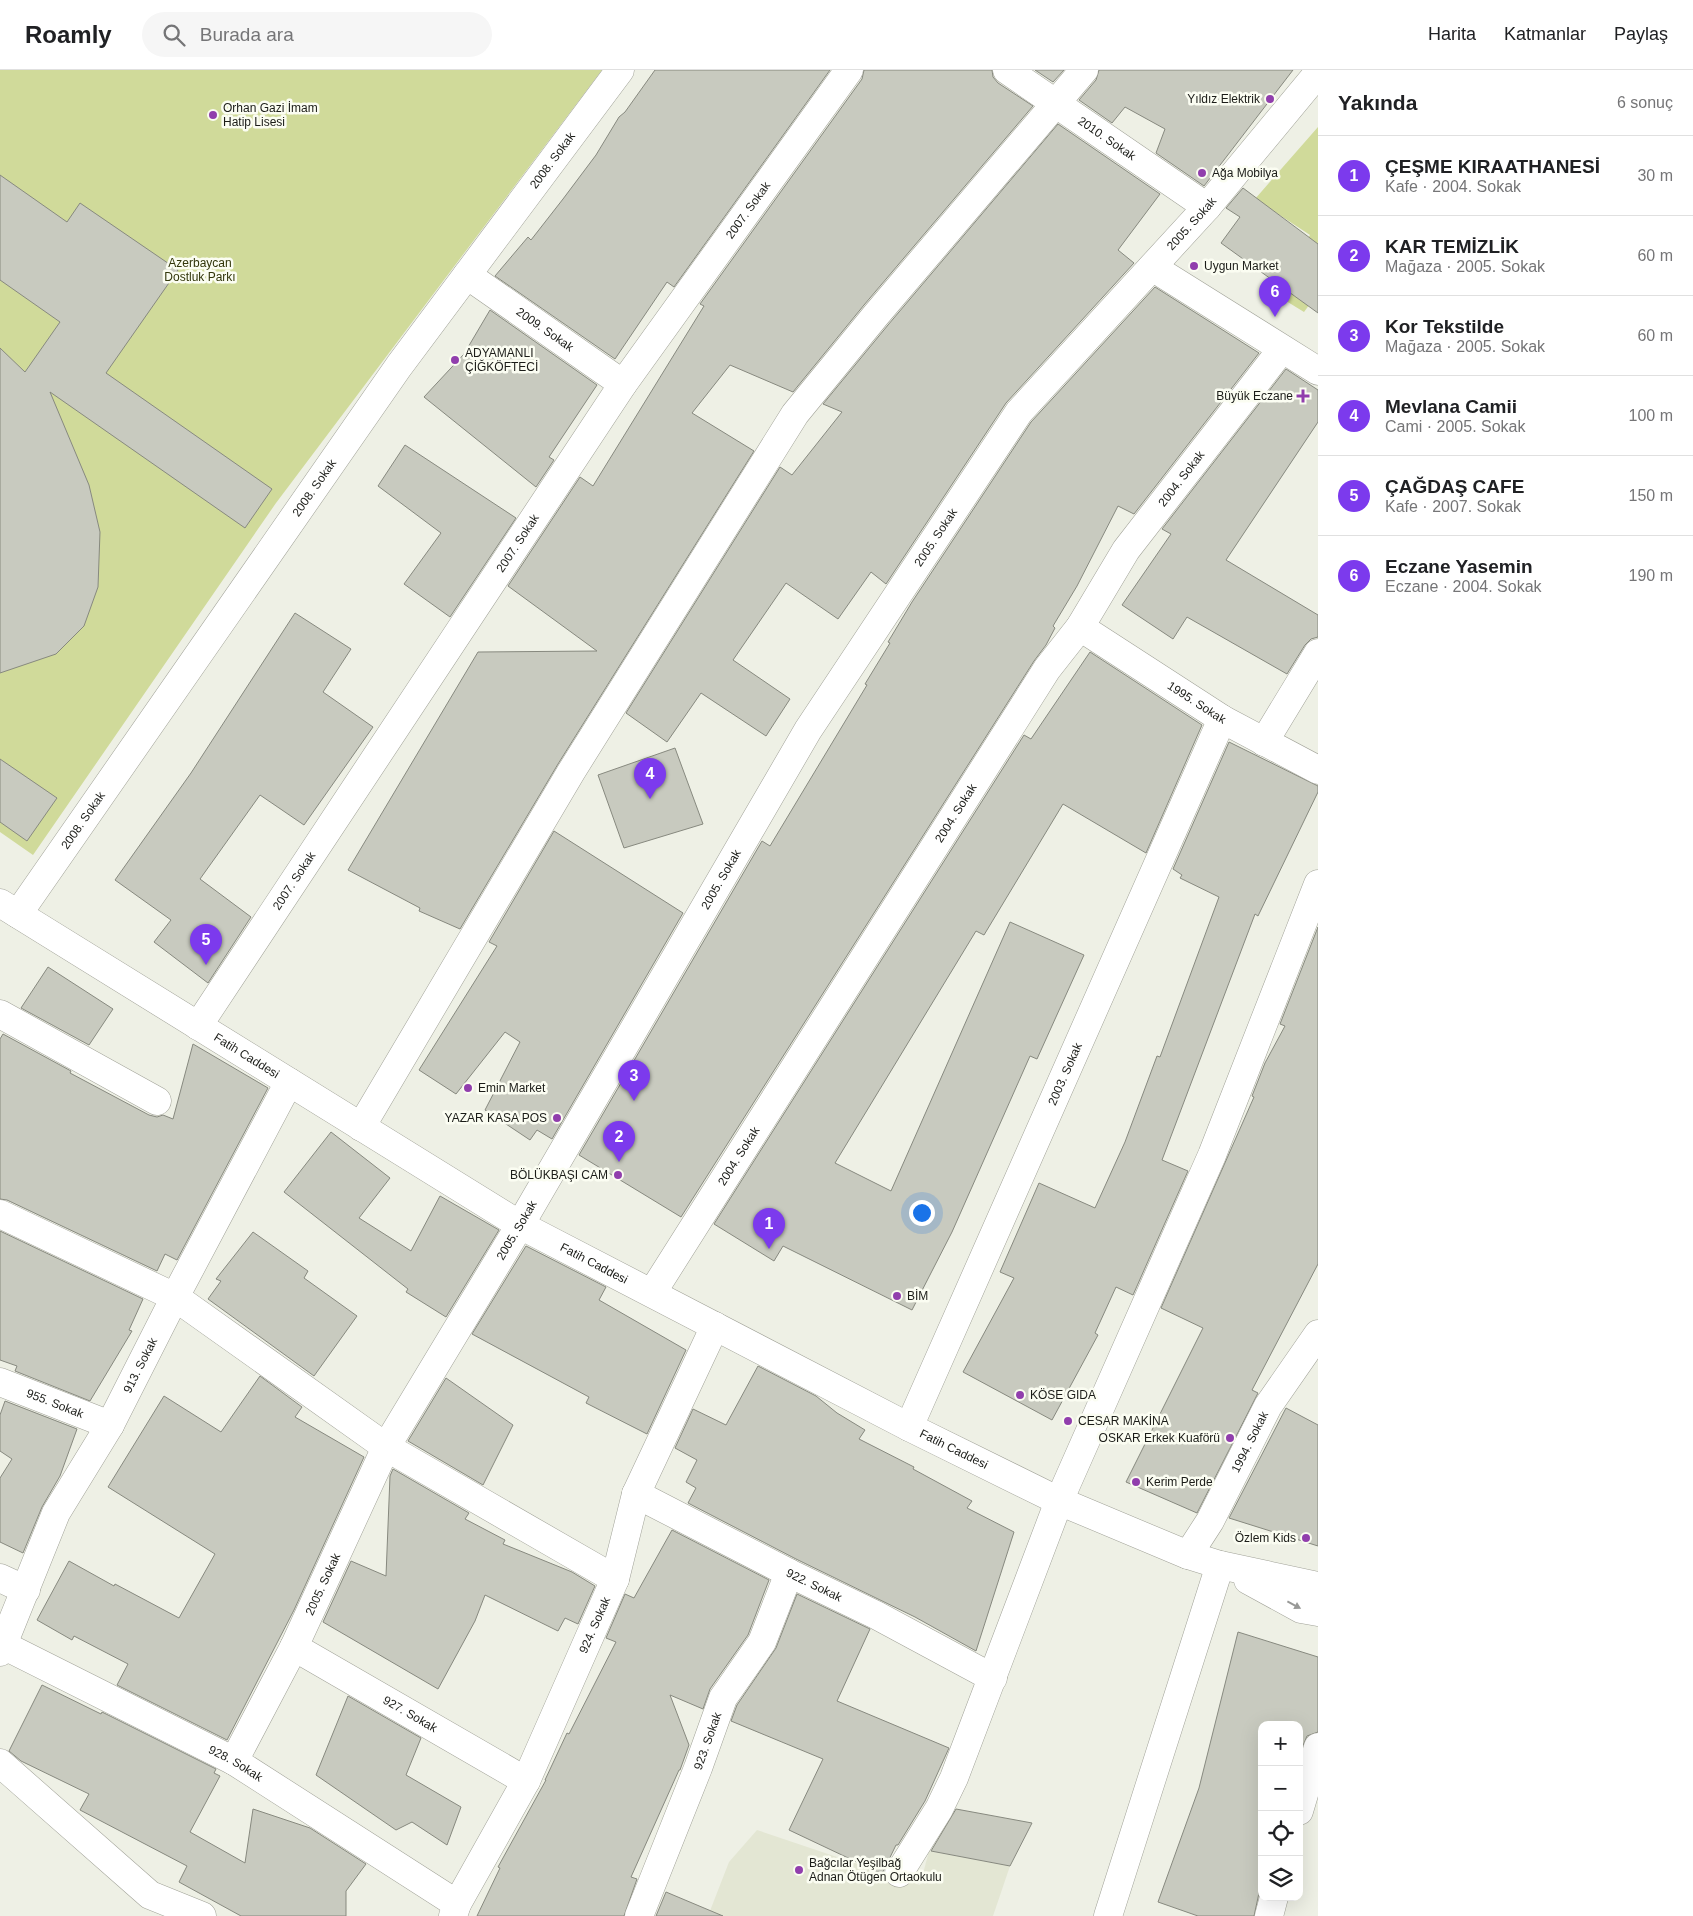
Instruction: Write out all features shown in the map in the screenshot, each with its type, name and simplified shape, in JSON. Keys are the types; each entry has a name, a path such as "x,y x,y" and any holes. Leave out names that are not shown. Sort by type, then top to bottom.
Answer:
{"street":[{"name":"2008. Sokak","path":"9,908 399,366 620,70"},
{"name":"2007. Sokak","path":"198,1026 623,384 849,70"},
{"name":"2010. Sokak","path":"1008,70 1207,206"},
{"path":"361,1127 571,772 795,414 876,315 1084,70"},
{"name":"2005. Sokak","path":"234,1761 294,1647 386,1447 520,1225 814,722 1019,412 1207,206 1318,73"},
{"path":"1152,268 1318,371"},
{"name":"2009. Sokak","path":"467,275 623,384"},
{"name":"2004. Sokak","path":"652,1293 1047,669 1080,627 1126,550 1282,348"},
{"name":"1995. Sokak","path":"1080,627 1222,719 1318,770"},
{"path":"1264,742 1318,653"},
{"name":"2003. Sokak","path":"909,1427 1222,719"},
{"path":"899,1873 939,1809 950,1786 1059,1501 1212,1155 1318,884"},
{"name":"Fatih Caddesi","path":"9,908 520,1225 909,1427 1059,1501 1188,1555 1220,1566 1318,1586"},
{"path":"0,1014 157,1101"},
{"name":"913. Sokak","path":"2,1649 56,1514 110,1425 175,1297 289,1082"},
{"path":"0,1214 175,1297 386,1447 615,1579"},
{"name":"924. Sokak","path":"455,1910 526,1781 615,1579 636,1494 715,1326"},
{"name":"1994. Sokak","path":"1188,1555 1210,1521 1268,1406 1317,1337"},
{"name":"955. Sokak","path":"0,1382 110,1425"},
{"name":"922. Sokak","path":"636,1494 876,1615 992,1678"},
{"path":"1108,1916 1220,1566"},
{"name":"Fatih Caddesi","path":"1220,1566 1302,1609 1318,1612"},
{"name":"923. Sokak","path":"639,1916 698,1768 723,1698 762,1642 789,1572"},
{"path":"0,1578 26,1590"},
{"name":"927. Sokak","path":"294,1647 526,1781"},
{"name":"928. Sokak","path":"2,1649 234,1761 455,1910"},
{"path":"1303,1797 1318,1746"},
{"path":"0,1763 150,1895 202,1916"},
{"path":"1269,1916 1273,1901"}],"shaded area":[{"name":"Bağcılar Yeşilbağ Adnan Ötügen Ortaokulu","path":"757,1830 920,1885 929,1851 1010,1866 993,1916 708,1916 729,1862"}],"green space":[{"name":"Azerbaycan Dostluk Parkı","path":"0,70 602,70 276,503 33,855 0,832"},
{"path":"1318,127 1318,293 1304,312 1273,293 1310,235 1255,199"}],"building":[{"path":"655,70 830,70 674,287 667,282 615,359 495,276 528,237 531,240 563,199 596,155 619,117 625,112"},
{"path":"864,70 992,70 993,77 998,83 1033,106 864,305 793,392 730,365 692,413 754,451 558,764 460,929 419,911 420,908 348,870 478,652 597,651 508,586 580,477 593,486 704,306 700,304 862,79"},
{"path":"1035,70 1064,70 1053,82"},
{"path":"1099,70 1293,70 1204,186 1156,153 1165,129 1125,107 1112,123 1079,100 1096,80"},
{"path":"1058,124 1160,194 1118,250 1134,263 1006,403 886,584 871,572 838,619 786,583 733,660 790,699 766,736 701,693 667,742 626,713 780,467 792,475 842,412 823,404"},
{"path":"0,175 67,222 80,203 178,270 106,373 272,489 245,528 50,392 89,485 100,532 98,587 84,626 56,654 0,673 0,348 25,372 60,322 0,280"},
{"path":"1243,188 1318,244 1318,313 1221,243 1240,217 1226,208"},
{"path":"1155,287 1259,353 1134,514 1118,506 1077,586 1053,626 1055,628 1046,645 1034,661 681,1217 579,1155 762,841 770,846 867,685 865,684 912,602 1031,422"},
{"path":"490,310 597,385 549,457 554,460 536,487 424,397 464,354"},
{"path":"1286,369 1318,390 1318,422 1226,560 1318,615 1318,637 1311,639 1305,645 1287,674 1187,617 1173,639 1122,605 1171,534 1162,529"},
{"path":"405,445 516,518 450,617 404,584 441,533 378,486"},
{"path":"295,613 351,649 323,692 373,727 304,825 260,795 200,879 251,917 208,983 154,942 171,920 115,880 191,773"},
{"path":"1090,652 1202,725 1146,853 1063,804 984,935 976,931 835,1163 891,1191 1010,922 1084,955 1037,1059 1030,1056 952,1232 912,1310 783,1246 774,1261 714,1224 1024,735 1031,739"},
{"path":"1229,742 1318,786 1318,792 1258,916 1255,914 1162,1160 1188,1171 1133,1295 1116,1287 1095,1333 1098,1335 1052,1420 963,1372 1014,1278 1000,1272 1039,1183 1095,1208 1125,1142 1157,1056 1160,1057 1219,897 1180,878 1182,875 1173,869"},
{"path":"675,748 703,824 624,848 598,775"},
{"path":"0,759 57,798 27,841 0,822"},
{"path":"554,831 683,913 552,1139 537,1130 530,1140 485,1110 520,1042 505,1032 456,1094 419,1070 497,946 489,942"},
{"path":"1318,927 1318,1264 1252,1390 1258,1393 1197,1513 1126,1482 1203,1328 1161,1308 1254,1097 1252,1096 1265,1063 1285,1026 1280,1024"},
{"path":"48,967 113,1009 89,1045 21,1008"},
{"path":"3,1034 71,1071 70,1073 149,1115 157,1117 163,1115 173,1119 193,1044 268,1088 177,1260 165,1254 157,1271 7,1200 0,1199 0,1039"},
{"path":"331,1132 390,1178 359,1218 411,1251 440,1196 499,1230 446,1317 406,1292 408,1289 284,1192"},
{"path":"0,1231 143,1299 129,1330 132,1331 90,1401 15,1371 17,1366 0,1360"},
{"path":"253,1232 308,1271 304,1278 357,1316 314,1376 208,1299 221,1281 216,1279"},
{"path":"526,1246 606,1287 599,1300 686,1350 647,1434 586,1403 589,1397 472,1334"},
{"path":"758,1366 816,1396 837,1413 865,1430 859,1439 914,1467 913,1469 972,1501 967,1508 1014,1532 976,1651 915,1617 796,1559 688,1503 696,1488 686,1482 697,1460 675,1448 693,1409 726,1425"},
{"path":"260,1376 302,1407 295,1417 364,1457 294,1610 227,1740 117,1685 128,1664 74,1636 72,1640 37,1620 69,1561 179,1618 215,1554 108,1487 164,1396 221,1432"},
{"path":"446,1378 513,1425 483,1485 408,1441"},
{"path":"5,1401 77,1429 60,1476 42,1507 23,1553 0,1542 0,1478 12,1459 0,1451 0,1415"},
{"path":"1286,1408 1318,1425 1318,1546 1229,1518"},
{"path":"393,1469 469,1513 465,1519 505,1540 503,1544 572,1572 595,1586 578,1624 565,1618 558,1631 485,1595 475,1621 438,1689 323,1622 351,1561 386,1576 390,1476"},
{"path":"672,1530 769,1580 748,1635 710,1689 703,1709 670,1695 689,1745 680,1770 631,1877 637,1879 624,1916 477,1916 500,1868 498,1867 546,1780 567,1733 569,1734 616,1642 606,1638 625,1594 634,1598"},
{"path":"797,1594 870,1629 837,1701 949,1748 925,1801 898,1845 896,1845 882,1874 789,1830 823,1759 731,1721 737,1705 776,1648"},
{"path":"1238,1632 1318,1657 1318,1732 1307,1736 1303,1746 1303,1721 1258,1721 1258,1898 1254,1916 1198,1916 1158,1902 1199,1788"},
{"path":"42,1685 101,1714 102,1712 216,1769 214,1773 220,1776 190,1832 245,1863 253,1809 310,1828 366,1864 346,1891 346,1916 241,1916 179,1882 187,1866 80,1810 89,1794 21,1761 9,1751"},
{"path":"348,1696 421,1738 406,1775 461,1807 447,1845 412,1822 396,1830 316,1775"},
{"path":"956,1809 1032,1823 1010,1866 931,1851"},
{"path":"666,1892 723,1916 656,1916"}],"place":[{"name":"Yıldız Elektrik","path":"1270,99"},
{"name":"Orhan Gazi İmam Hatip Lisesi","path":"213,115"},
{"name":"Ağa Mobilya","path":"1202,173"},
{"name":"Uygun Market","path":"1194,266"},
{"name":"Eczane Yasemin","path":"1275,317"},
{"name":"ADYAMANLI ÇİĞKÖFTECİ","path":"455,360"},
{"name":"Büyük Eczane","path":"1303,396"},
{"name":"Mevlana Camii","path":"650,799"},
{"name":"ÇAĞDAŞ CAFE","path":"206,965"},
{"name":"Emin Market","path":"468,1088"},
{"name":"Kor Tekstilde","path":"634,1101"},
{"name":"YAZAR KASA POS","path":"557,1118"},
{"name":"KAR TEMİZLİK","path":"619,1162"},
{"name":"BÖLÜKBAŞI CAM","path":"618,1175"},
{"name":"ÇEŞME KIRAATHANESİ","path":"769,1249"},
{"name":"BİM","path":"897,1296"},
{"name":"KÖSE GIDA","path":"1020,1395"},
{"name":"CESAR MAKİNA","path":"1068,1421"},
{"name":"OSKAR Erkek Kuaförü","path":"1230,1438"},
{"name":"Kerim Perde","path":"1136,1482"},
{"name":"Özlem Kids","path":"1306,1538"},
{"name":"Bağcılar Yeşilbağ Adnan Ötügen Ortaokulu","path":"799,1870"}]}
